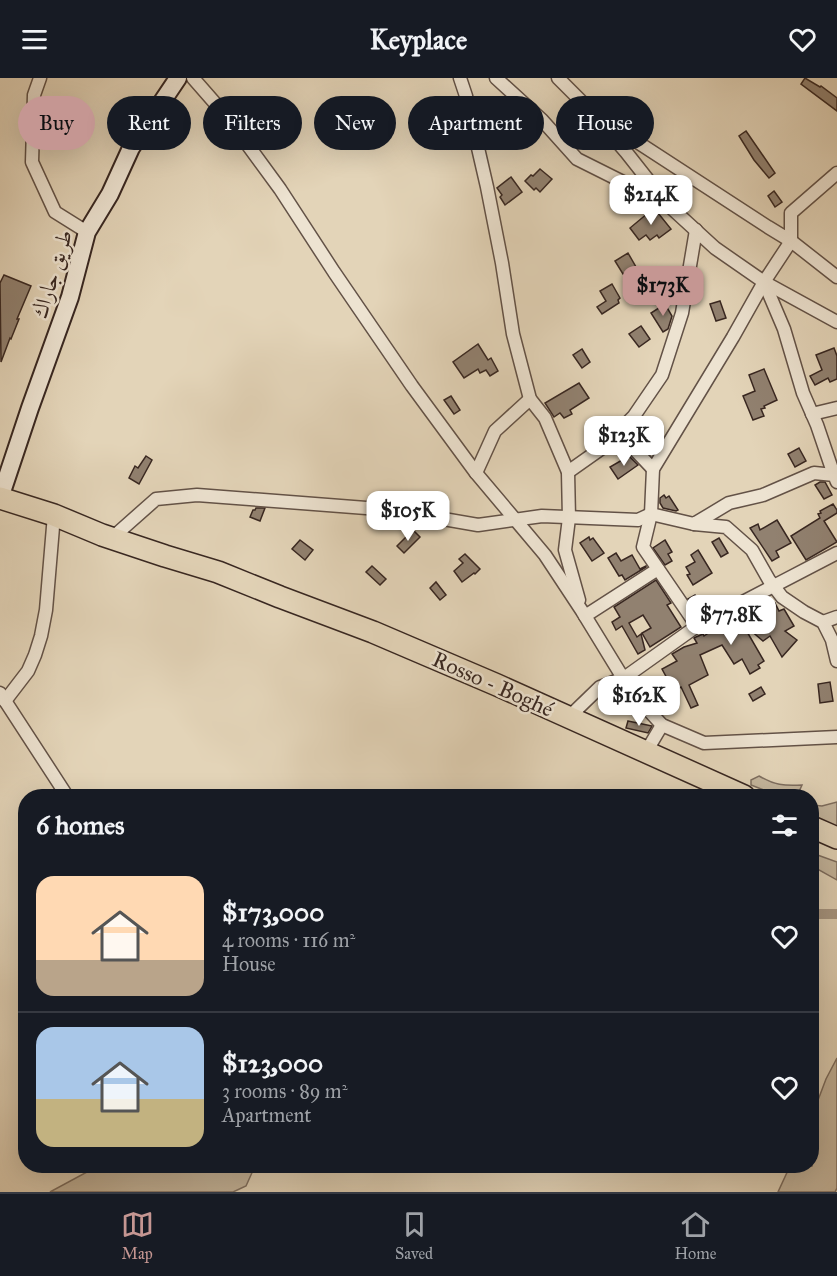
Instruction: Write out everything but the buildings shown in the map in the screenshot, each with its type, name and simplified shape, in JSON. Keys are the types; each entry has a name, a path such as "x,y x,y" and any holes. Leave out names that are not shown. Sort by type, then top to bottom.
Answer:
{"highway":[{"name":"Rosso - Boghé","path":"0,498 54,515 107,537 218,572 373,632 728,789"},
{"path":"819,830 837,837"}],"street":[{"path":"40,78 34,95 32,162 56,212 87,232"},
{"name":"طريق جاراك","path":"0,498 70,297 87,232 110,194 131,148 178,78"},
{"path":"193,78 228,118 280,189 340,282 412,386 476,473 545,555 631,691 662,725 704,743 837,737"},
{"path":"460,78 487,187 513,334 530,399 545,418 568,472 569,518 565,550 584,614"},
{"path":"496,78 542,120 577,159 667,204"},
{"path":"558,78 576,96"},
{"path":"624,150 667,204 715,248 764,282 837,322"},
{"path":"650,150 791,241 837,277"},
{"path":"697,626 643,547 651,514 652,469 791,241 791,213 837,173"},
{"path":"568,472 602,448 634,416 662,375 682,313 696,230"},
{"path":"694,524 729,503 764,495 814,473 835,471 803,393 784,329 764,282"},
{"path":"476,473 495,431 530,399"},
{"path":"812,414 837,408"},
{"path":"618,432 652,469"},
{"path":"107,537 156,499 198,495 392,510 478,525 542,516 638,520 651,514 694,524 726,527 752,550 769,580 782,597 823,622 832,640 837,661"},
{"path":"54,515 46,610 41,636 28,671 2,697 62,789"},
{"path":"568,717 600,687 624,678 697,626 837,553"},
{"path":"584,614 658,569"},
{"path":"823,622 837,617"},
{"path":"646,752 662,725"}],"shaded area":[{"path":"759,776 779,784 802,785 800,789 761,789 751,785 751,780"},
{"path":"837,802 837,832 819,821 819,806"},
{"path":"819,856 837,862 837,880 819,870"},
{"path":"837,1058 837,1188 835,1192 778,1192 787,1173 819,1173 819,1098"},
{"path":"85,1173 252,1173 246,1186 233,1192 50,1192"}],"waterway":[{"path":"819,914 837,914"}]}
